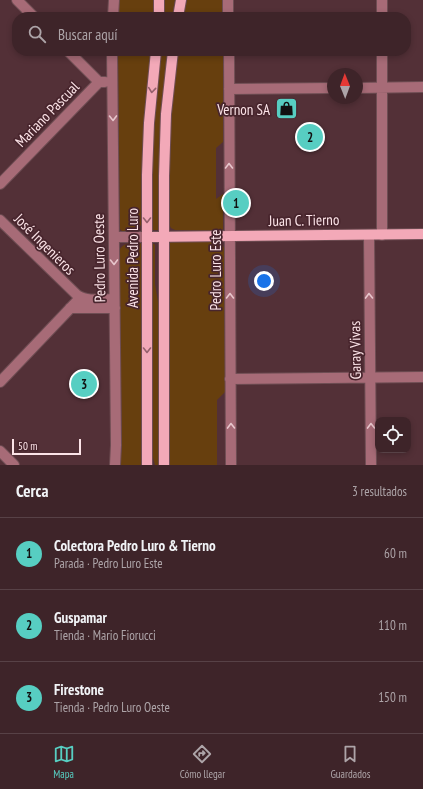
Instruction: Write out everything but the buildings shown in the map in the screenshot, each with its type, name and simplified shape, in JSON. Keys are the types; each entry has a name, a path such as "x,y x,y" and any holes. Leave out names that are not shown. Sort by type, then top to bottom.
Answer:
{"main road":[{"path":"159,0 159,12"},
{"path":"179,12 181,0"},
{"name":"Avenida Pedro Luro","path":"147,465 147,190 149,130 156,56"},
{"path":"164,465 164,176 166,114 172,56"},
{"name":"Juan C. Tierno","path":"147,237 423,234"}],"street":[{"path":"17,0 29,12"},
{"path":"113,12 114,0"},
{"path":"228,0 228,12"},
{"path":"382,0 382,12"},
{"path":"73,56 99,82 112,81"},
{"name":"Pedro Luro Oeste","path":"112,56 115,303 114,463"},
{"name":"Pedro Luro Este","path":"228,56 231,465"},
{"path":"382,56 382,235"},
{"name":"Mariano Pascual","path":"0,184 99,82"},
{"path":"363,88 423,87"},
{"path":"229,89 327,88"},
{"name":"José Ingenieros","path":"0,220 80,298"},
{"name":"Garay Vivas","path":"369,235 371,465"},
{"name":"Juan C. Tierno","path":"114,237 147,237"},
{"path":"0,382 80,298 115,303"},
{"path":"70,308 115,303"},
{"path":"230,379 423,377"},
{"path":"0,451 14,465"}],"shaded area":[{"path":"119,0 154,0 154,12 118,12"},
{"path":"163,0 175,0 173,12 164,12"},
{"path":"187,0 223,0 223,12 184,12"},
{"path":"118,56 151,56 144,124 142,223 136,229 122,231 120,229"},
{"path":"160,56 167,56 161,115 159,230 153,230 151,170 154,110"},
{"path":"177,56 223,56 223,142 216,148 216,199 223,194 223,229 220,231 175,230 171,228 168,222 168,175 171,119"},
{"path":"217,241 222,244 224,248 225,392 217,400 217,465 168,465 168,244 171,242"},
{"path":"130,243 140,243 142,245 143,465 120,465 122,446 119,251 123,246"},
{"path":"151,243 155,245 155,284 159,308 160,465 155,465 152,454"}],"place":[{"name":"Vernon SA","path":"286,109"},
{"name":"Guspamar","path":"310,137"},
{"name":"Colectora Pedro Luro & Tierno","path":"236,203"},
{"name":"Firestone","path":"84,384"}]}
